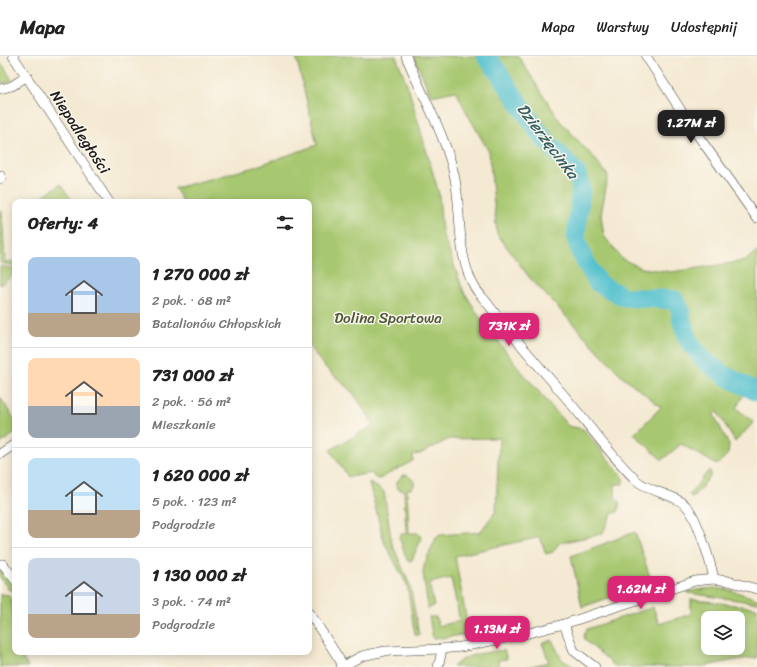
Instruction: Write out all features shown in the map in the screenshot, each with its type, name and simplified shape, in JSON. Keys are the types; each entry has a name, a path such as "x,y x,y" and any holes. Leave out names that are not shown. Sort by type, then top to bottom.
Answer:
{"street":[{"name":"Niepodległości","path":"13,56 107,199"},
{"path":"406,56 441,136 448,156 455,180 462,248 467,267 475,287 503,324 564,394 619,464 639,482 683,502 689,509 694,517 714,579"},
{"path":"646,56 689,123 757,218"},
{"path":"0,89 12,86 27,76"},
{"path":"0,175 2,178 0,179"},
{"path":"0,454 12,446"},
{"path":"0,564 3,564 12,576"},
{"path":"312,617 342,666 362,656 385,651 461,647 521,635 564,624 678,586 695,582 714,579 757,588"},
{"path":"564,624 574,651 595,667"},
{"path":"438,667 441,649"}],"green space":[{"name":"Dolina Sportowa","path":"296,56 396,56 408,87 439,194 442,232 463,290 479,316 518,367 568,426 583,429 623,477 623,484 615,484 615,498 620,502 618,512 612,514 602,534 559,543 553,552 546,554 540,537 455,556 469,634 433,639 429,617 436,617 438,626 460,621 451,578 429,583 434,606 428,608 423,573 424,565 436,538 440,535 480,532 496,511 499,438 449,439 420,454 413,455 413,461 382,478 378,479 374,477 372,473 348,477 330,450 374,425 354,394 323,365 312,350 312,199 181,199 175,188 251,168 317,145"},
{"path":"414,56 518,56 560,121 597,161 608,176 601,215 604,236 622,259 642,268 671,272 745,261 757,251 757,392 736,383 733,387 745,393 736,408 754,422 735,442 717,411 714,415 729,445 728,454 717,465 681,444 662,460 634,434 661,407 621,375 529,277 497,234 489,152 456,91 431,96"},
{"path":"0,63 3,65 12,80 9,82 0,83"},
{"path":"61,184 71,199 38,199"},
{"path":"0,211 2,211 5,262 12,261 12,265 0,263"},
{"path":"0,266 12,268 12,276 0,285"},
{"path":"0,397 12,415 12,435 0,444"},
{"path":"709,470 711,473 710,477 693,497 689,495"},
{"path":"404,475 407,475 414,481 414,486 411,489 407,489 409,533 417,533 420,535 421,539 412,560 409,561 407,560 399,537 401,534 406,534 404,490 397,488 397,481"},
{"path":"370,482 384,492 392,544 410,585 419,635 415,635 407,585 384,542 369,483"},
{"path":"635,532 652,583 582,607 571,556"},
{"path":"0,568 4,569 12,581 12,590 9,590 0,577"},
{"path":"714,588 730,590 757,599 757,603 688,593 688,591"},
{"path":"0,594 9,595 11,597 12,655 21,655 28,667 0,667"},
{"path":"691,599 757,608 757,658 742,659 696,667 616,667 585,640 584,635 587,629 653,607 659,624 691,614"},
{"path":"552,640 562,660 575,667 527,667 549,662 542,643"},
{"path":"504,650 507,659 498,660 500,667 453,667 458,662 470,656"}],"waterway":[{"name":"Dzierżęcinka","path":"486,56 540,134 577,174 581,187 576,238 582,256 598,283 624,297 675,300 681,311 681,318 689,342 704,360 724,375 757,392"}]}
